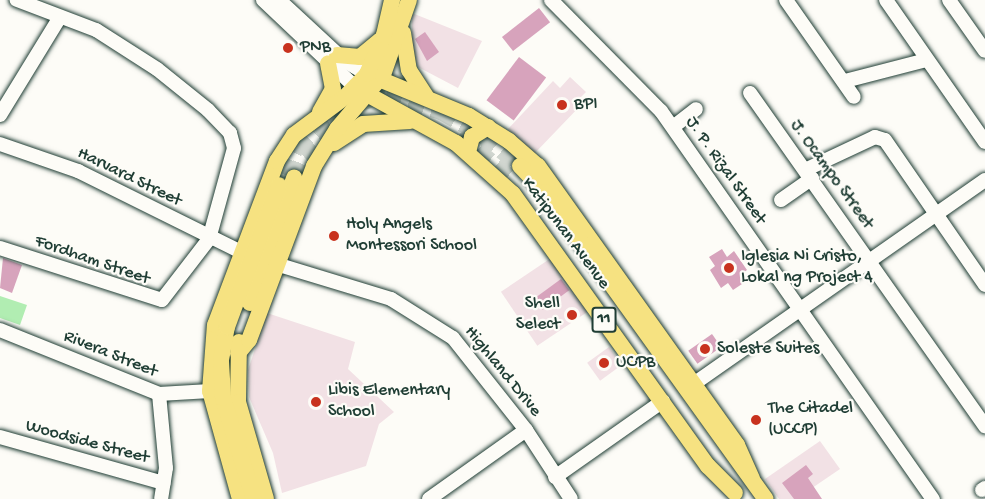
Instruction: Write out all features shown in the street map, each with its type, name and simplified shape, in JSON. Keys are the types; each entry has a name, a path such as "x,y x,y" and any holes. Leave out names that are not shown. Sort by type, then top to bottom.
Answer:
{"main road":[{"path":"374,77 392,0"},
{"path":"238,353 249,340 314,166 374,77 403,19 409,0"},
{"path":"403,19 407,67 429,99"},
{"path":"312,122 333,90 332,59 360,57 384,35"},
{"name":"Katipunan Avenue","path":"374,77 473,118 522,151 550,179 737,445 752,478"},
{"path":"240,499 210,391 215,325 267,184 286,144 312,122 362,92"},
{"name":"Katipunan Avenue","path":"362,92 428,126 462,148 522,206 708,466 737,496"},
{"path":"462,148 470,132 473,118"},
{"path":"314,166 338,139 363,124 396,119 428,126"},
{"path":"462,148 472,137 488,127"},
{"name":"Katipunan Avenue","path":"737,496 717,460 514,171 545,192 728,452 752,478 766,499"},
{"path":"254,499 246,443 237,394 238,353 243,325 289,176 222,353 223,398 246,443 266,499"},
{"path":"246,443 265,453 276,499"}],"street":[{"name":"Fordham Street","path":"0,248 153,301 171,294 209,239 234,148 230,133 157,69 96,30 17,0"},
{"name":"Katipunan Avenue","path":"263,0 332,59 374,77"},
{"name":"Katipunan Avenue","path":"279,0 362,92"},
{"name":"J. P. Rizal Street","path":"550,0 639,84 673,127 933,499"},
{"path":"786,0 846,81 854,97"},
{"path":"886,0 985,142"},
{"path":"949,0 985,51"},
{"path":"0,115 60,17"},
{"path":"846,81 926,60"},
{"name":"J. Ocampo Street","path":"750,93 810,174 985,426"},
{"path":"673,127 696,109"},
{"path":"781,200 837,152 880,137 985,285"},
{"name":"Harvard Street","path":"0,144 78,171 209,239 239,251"},
{"path":"695,383 801,311 985,180"},
{"name":"Highland Drive","path":"276,264 343,282 391,299 453,338 526,430 571,499"},
{"name":"Rivera Street","path":"0,330 159,394 210,391"},
{"path":"159,394 164,483 161,499"},
{"path":"555,477 663,401"},
{"path":"431,498 526,430"},
{"name":"Woodside Street","path":"0,437 164,483"}],"shaded area":[{"path":"412,13 482,41 458,88 418,67 412,53"},
{"path":"570,77 586,92 578,100 582,104 534,154 508,129 553,81 560,88"},
{"path":"554,256 590,310 537,346 501,292"},
{"name":"Libis Elementary School","path":"267,313 355,342 348,369 394,412 379,424 366,466 282,493 273,453 249,397 248,370"},
{"name":"UCPB","path":"609,347 622,365 600,381 587,363"},
{"path":"820,441 840,469 796,499 779,499 765,479"}],"green space":[{"path":"0,296 27,305 20,325 0,318"}],"building":[{"path":"539,8 550,22 513,51 502,37"},
{"path":"425,32 439,52 427,61 415,39"},
{"path":"519,57 546,77 514,121 487,100"},
{"name":"Iglesia Ni Cristo, Lokal ng Project 4","path":"722,249 727,257 734,251 747,270 740,275 745,282 733,290 728,283 721,288 710,270 715,266 709,257"},
{"path":"3,258 22,265 12,293 0,288"},
{"path":"561,279 569,290 543,310 534,298"},
{"name":"Soleste Suites","path":"712,334 721,347 697,364 688,351"},
{"path":"806,465 813,474 808,478 822,499 794,499 782,483"}],"tunnel":[{"path":"283,174 296,148 315,131 360,103 386,95 441,112 483,136 520,166"},
{"path":"459,135 509,176"},
{"path":"294,178 304,157 325,137"}],"place":[{"name":"PNB","path":"288,48"},
{"name":"BPI","path":"562,105"},
{"name":"Holy Angels Montessori School","path":"334,236"},
{"name":"Iglesia Ni Cristo, Lokal ng Project 4","path":"729,268"},
{"name":"Shell Select","path":"572,315"},
{"name":"Soleste Suites","path":"705,349"},
{"name":"UCPB","path":"604,363"},
{"name":"Libis Elementary School","path":"316,402"},
{"name":"The Citadel (UCCP)","path":"756,420"}]}
